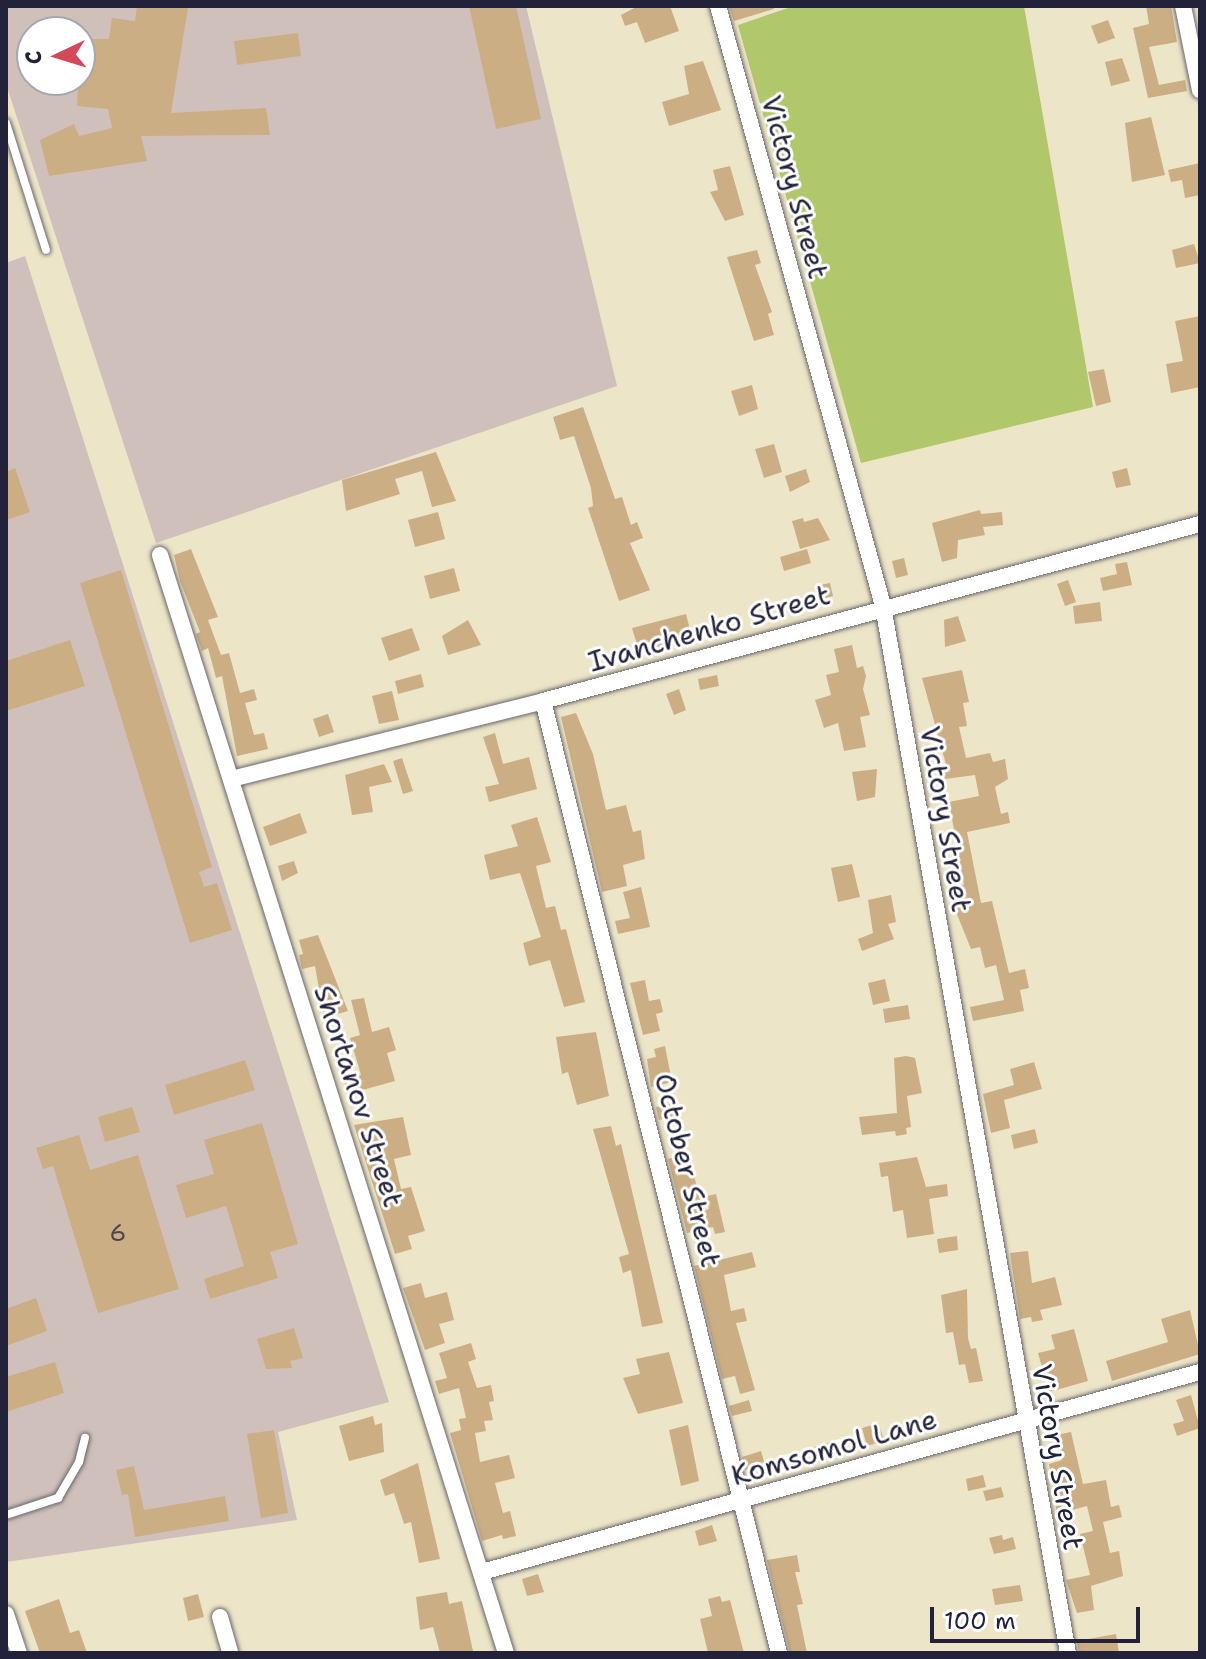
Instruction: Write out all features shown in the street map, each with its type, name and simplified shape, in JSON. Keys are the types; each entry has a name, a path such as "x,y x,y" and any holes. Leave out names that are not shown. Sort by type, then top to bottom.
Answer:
{"street":[{"name":"Victory Street","path":"718,6 883,606 1024,1421 1068,1653"},
{"path":"1183,6 1200,90"},
{"name":"Ivanchenko Street","path":"231,779 543,701 883,606 1200,524"},
{"name":"Shortanov Street","path":"160,555 506,1653"},
{"name":"October Street","path":"543,701 744,1499 779,1653"},
{"name":"Komsomol Lane","path":"482,1572 1200,1372"},
{"path":"6,1614 19,1653"},
{"path":"220,1617 230,1653"}],"lane":[{"path":"6,123 46,250"},
{"path":"6,1515 58,1498 79,1462 85,1438"}],"shaded area":[{"path":"6,6 526,6 617,386 156,543 6,84"},
{"path":"25,256 389,1402 278,1432 297,1520 6,1562 6,263"}],"green space":[{"path":"794,6 1024,6 1093,407 861,463 738,25"}],"building":[{"path":"137,6 188,8 171,113 266,108 270,135 141,136 147,161 49,176 40,140 74,124 79,136 112,128 108,109 77,106 77,96 96,96 96,39 109,39 112,18 135,21"},
{"path":"469,6 516,6 541,119 496,129"},
{"path":"638,6 670,6 679,31 645,43 637,22 625,26 621,15"},
{"path":"729,6 774,6 774,9 734,21"},
{"path":"1146,6 1171,6 1177,42 1149,47 1159,85 1185,80 1187,91 1148,98 1133,28 1149,24"},
{"path":"1108,20 1115,38 1098,44 1091,26"},
{"path":"298,33 301,56 237,65 234,41"},
{"path":"1122,58 1130,81 1111,86 1105,62"},
{"path":"703,61 721,110 669,126 662,102 689,94 684,66"},
{"path":"1151,117 1165,175 1132,182 1125,123"},
{"path":"1200,163 1200,195 1185,198 1182,180 1171,182 1168,170"},
{"path":"730,166 744,215 725,221 710,192 718,190 713,170"},
{"path":"1194,244 1200,263 1176,268 1172,250"},
{"path":"757,250 761,263 755,265 772,312 768,314 774,335 754,341 727,257"},
{"path":"1200,316 1200,387 1171,393 1166,364 1183,361 1175,321"},
{"path":"1104,369 1111,402 1096,406 1088,372"},
{"path":"752,385 758,409 739,416 731,391"},
{"path":"583,407 615,499 622,497 631,525 637,522 643,538 630,543 650,590 619,601 588,508 593,506 591,488 574,436 560,440 553,417"},
{"path":"774,444 782,472 764,478 755,449"},
{"path":"436,452 456,501 432,507 422,471 395,479 400,494 346,511 342,480"},
{"path":"15,468 30,512 6,520 6,472"},
{"path":"1127,468 1131,485 1116,488 1112,472"},
{"path":"806,469 810,482 790,492 785,476"},
{"path":"980,510 981,514 1002,512 1003,525 983,527 985,535 958,540 957,558 942,562 932,523"},
{"path":"438,512 445,539 415,547 408,520"},
{"path":"803,518 804,522 818,518 830,540 800,549 792,521"},
{"path":"191,549 218,617 208,620 221,655 229,653 240,693 254,689 257,700 245,703 254,735 264,733 268,749 237,756 222,676 216,678 208,648 202,651 196,634 200,632 180,581 174,555"},
{"path":"807,549 811,563 784,571 780,557"},
{"path":"904,558 908,575 896,578 892,561"},
{"path":"1127,562 1132,585 1103,591 1100,578 1117,574 1115,564"},
{"path":"454,568 460,591 430,599 424,576"},
{"path":"121,570 212,867 199,872 204,887 217,883 232,930 190,943 80,583"},
{"path":"1068,580 1076,602 1065,606 1057,584"},
{"path":"830,583 833,596 818,600 815,586"},
{"path":"1100,602 1102,621 1075,624 1073,606"},
{"path":"686,614 693,642 639,651 632,628"},
{"path":"958,616 966,641 945,647 944,620"},
{"path":"468,620 481,645 448,655 442,636"},
{"path":"412,628 420,650 389,661 381,638"},
{"path":"70,640 85,686 6,711 6,661"},
{"path":"852,645 857,668 863,666 866,676 863,689 870,715 860,717 866,747 844,751 838,723 824,728 815,700 831,695 826,675 839,672 834,649"},
{"path":"962,670 969,702 963,703 967,726 959,727 966,758 990,753 993,762 1005,759 1008,779 995,787 1001,814 1008,812 1010,823 967,832 981,903 992,901 1009,973 1025,969 1029,988 1020,990 1024,1011 973,1021 970,1007 1004,1000 996,965 985,968 980,947 971,949 954,907 961,906 957,886 964,885 949,802 979,796 975,775 938,780 936,766 946,764 922,678"},
{"path":"421,674 424,687 398,694 395,681"},
{"path":"717,675 719,686 700,690 698,679"},
{"path":"679,689 686,710 674,715 666,694"},
{"path":"392,691 399,720 379,724 372,696"},
{"path":"576,713 593,754 606,810 626,805 633,832 641,830 645,859 623,865 627,886 602,892 561,717"},
{"path":"328,714 334,732 319,737 313,719"},
{"path":"495,733 503,764 529,757 537,789 489,802 485,787 499,784 483,737"},
{"path":"402,758 413,791 403,794 393,761"},
{"path":"384,764 392,782 369,787 373,812 352,815 345,775"},
{"path":"877,769 875,797 857,801 852,772"},
{"path":"300,813 307,833 270,846 263,827"},
{"path":"537,817 551,862 536,866 546,908 555,906 561,930 566,929 585,1002 564,1007 550,960 529,966 523,943 541,937 520,873 490,880 484,855 518,846 511,825"},
{"path":"294,861 298,873 282,881 278,866"},
{"path":"852,864 860,897 838,902 831,868"},
{"path":"641,887 650,927 618,934 615,921 630,918 623,892"},
{"path":"891,895 896,922 888,924 894,939 862,951 858,939 873,933 868,900"},
{"path":"318,935 348,1011 324,1018 315,966 302,969 299,955 303,954 299,940"},
{"path":"885,979 890,1001 873,1005 868,983"},
{"path":"645,980 649,1001 660,999 663,1012 656,1014 660,1031 643,1035 630,983"},
{"path":"364,998 372,1032 389,1027 396,1050 387,1053 395,1081 348,1094 344,1080 361,1075 350,1038 360,1035 351,1000"},
{"path":"908,1005 910,1019 885,1023 883,1009"},
{"path":"596,1032 609,1096 577,1105 568,1072 562,1074 556,1037"},
{"path":"665,1046 672,1082 651,1087 647,1059 656,1057 654,1049"},
{"path":"894,1058 915,1058 922,1093 907,1096 911,1127 906,1128 907,1134 896,1136 895,1131 862,1135 859,1117 897,1113"},
{"path":"245,1060 255,1090 174,1115 165,1085"},
{"path":"1034,1062 1042,1089 1004,1100 1010,1128 991,1133 983,1094 1014,1085 1010,1069"},
{"path":"677,1102 680,1116 659,1120 656,1107"},
{"path":"132,1107 140,1132 105,1142 98,1117"},
{"path":"403,1117 411,1155 394,1159 401,1189 411,1187 425,1231 408,1236 412,1249 395,1254 354,1125"},
{"path":"262,1123 298,1244 270,1252 278,1278 210,1299 204,1279 244,1266 226,1206 186,1218 176,1185 214,1174 204,1140"},
{"path":"611,1126 616,1146 621,1144 663,1323 642,1327 631,1270 623,1273 619,1257 629,1254 593,1129"},
{"path":"1035,1129 1038,1143 1014,1149 1011,1135"},
{"path":"79,1135 90,1170 138,1155 179,1289 98,1313 53,1166 43,1169 36,1148"},
{"path":"688,1152 703,1211 709,1209 706,1196 716,1194 725,1232 715,1234 713,1227 687,1233 668,1159"},
{"path":"917,1157 926,1187 947,1184 948,1196 929,1199 934,1234 907,1238 903,1210 893,1212 888,1176 881,1177 879,1163"},
{"path":"957,1236 958,1250 939,1253 937,1239"},
{"path":"1028,1251 1032,1283 1055,1277 1062,1305 1040,1310 1043,1320 1032,1322 1031,1317 1020,1319 1010,1253"},
{"path":"752,1252 756,1267 724,1275 731,1311 744,1308 747,1321 736,1323 755,1390 740,1394 735,1376 722,1379 694,1266"},
{"path":"421,1283 425,1298 447,1292 454,1320 439,1324 445,1343 425,1350 403,1288"},
{"path":"967,1289 968,1338 971,1349 976,1348 983,1381 969,1383 965,1364 959,1365 953,1332 946,1333 941,1295"},
{"path":"36,1298 47,1331 6,1346 6,1309"},
{"path":"1190,1310 1200,1354 1112,1381 1106,1361 1168,1342 1161,1319"},
{"path":"294,1328 303,1358 290,1361 292,1368 266,1369 257,1339"},
{"path":"1074,1329 1088,1381 1049,1392 1038,1353 1055,1349 1051,1335"},
{"path":"471,1343 476,1359 468,1362 477,1388 491,1385 494,1401 489,1402 493,1420 484,1421 486,1431 475,1433 480,1462 509,1455 515,1478 495,1483 503,1513 510,1511 516,1536 503,1539 502,1535 482,1541 450,1433 461,1430 459,1419 466,1418 459,1388 439,1394 435,1381 447,1378 439,1353"},
{"path":"669,1352 683,1403 638,1414 623,1378 640,1374 636,1359"},
{"path":"55,1362 64,1393 6,1412 6,1377"},
{"path":"1191,1395 1200,1428 1177,1436 1173,1424 1184,1421 1176,1400"},
{"path":"749,1400 752,1411 732,1416 729,1406"},
{"path":"373,1416 375,1425 382,1423 384,1452 349,1461 339,1426"},
{"path":"879,1423 884,1441 867,1446 862,1428"},
{"path":"688,1425 699,1481 681,1486 669,1430"},
{"path":"274,1430 288,1513 261,1518 247,1434"},
{"path":"1071,1432 1083,1484 1106,1480 1111,1507 1119,1505 1122,1517 1103,1522 1110,1553 1119,1551 1123,1576 1091,1586 1094,1610 1077,1613 1066,1580 1090,1575 1080,1534 1093,1531 1087,1506 1057,1514 1049,1464 1062,1460 1056,1435"},
{"path":"834,1441 839,1456 819,1462 814,1447"},
{"path":"761,1451 765,1465 745,1470 742,1457"},
{"path":"418,1463 440,1559 419,1563 411,1522 404,1524 394,1493 385,1496 380,1480"},
{"path":"134,1466 144,1510 225,1496 229,1521 135,1537 128,1494 122,1495 116,1470"},
{"path":"983,1475 986,1487 968,1491 966,1479"},
{"path":"1001,1487 1004,1497 986,1501 983,1491"},
{"path":"712,1525 717,1541 699,1546 695,1531"},
{"path":"1002,1535 1003,1540 1013,1537 1016,1549 994,1554 989,1538"},
{"path":"797,1555 800,1572 795,1572 803,1604 797,1605 807,1653 790,1653 767,1560"},
{"path":"538,1574 544,1592 527,1596 522,1579"},
{"path":"1020,1585 1023,1601 995,1605 992,1589"},
{"path":"447,1592 449,1604 462,1601 473,1651 440,1653 433,1627 420,1630 416,1597"},
{"path":"198,1594 204,1617 188,1621 183,1598"},
{"path":"720,1596 722,1602 730,1600 744,1653 708,1653 700,1619 712,1616 708,1599"},
{"path":"59,1599 70,1633 79,1630 87,1653 40,1653 25,1611"},
{"path":"1116,1634 1119,1653 1079,1653 1077,1641"}]}
